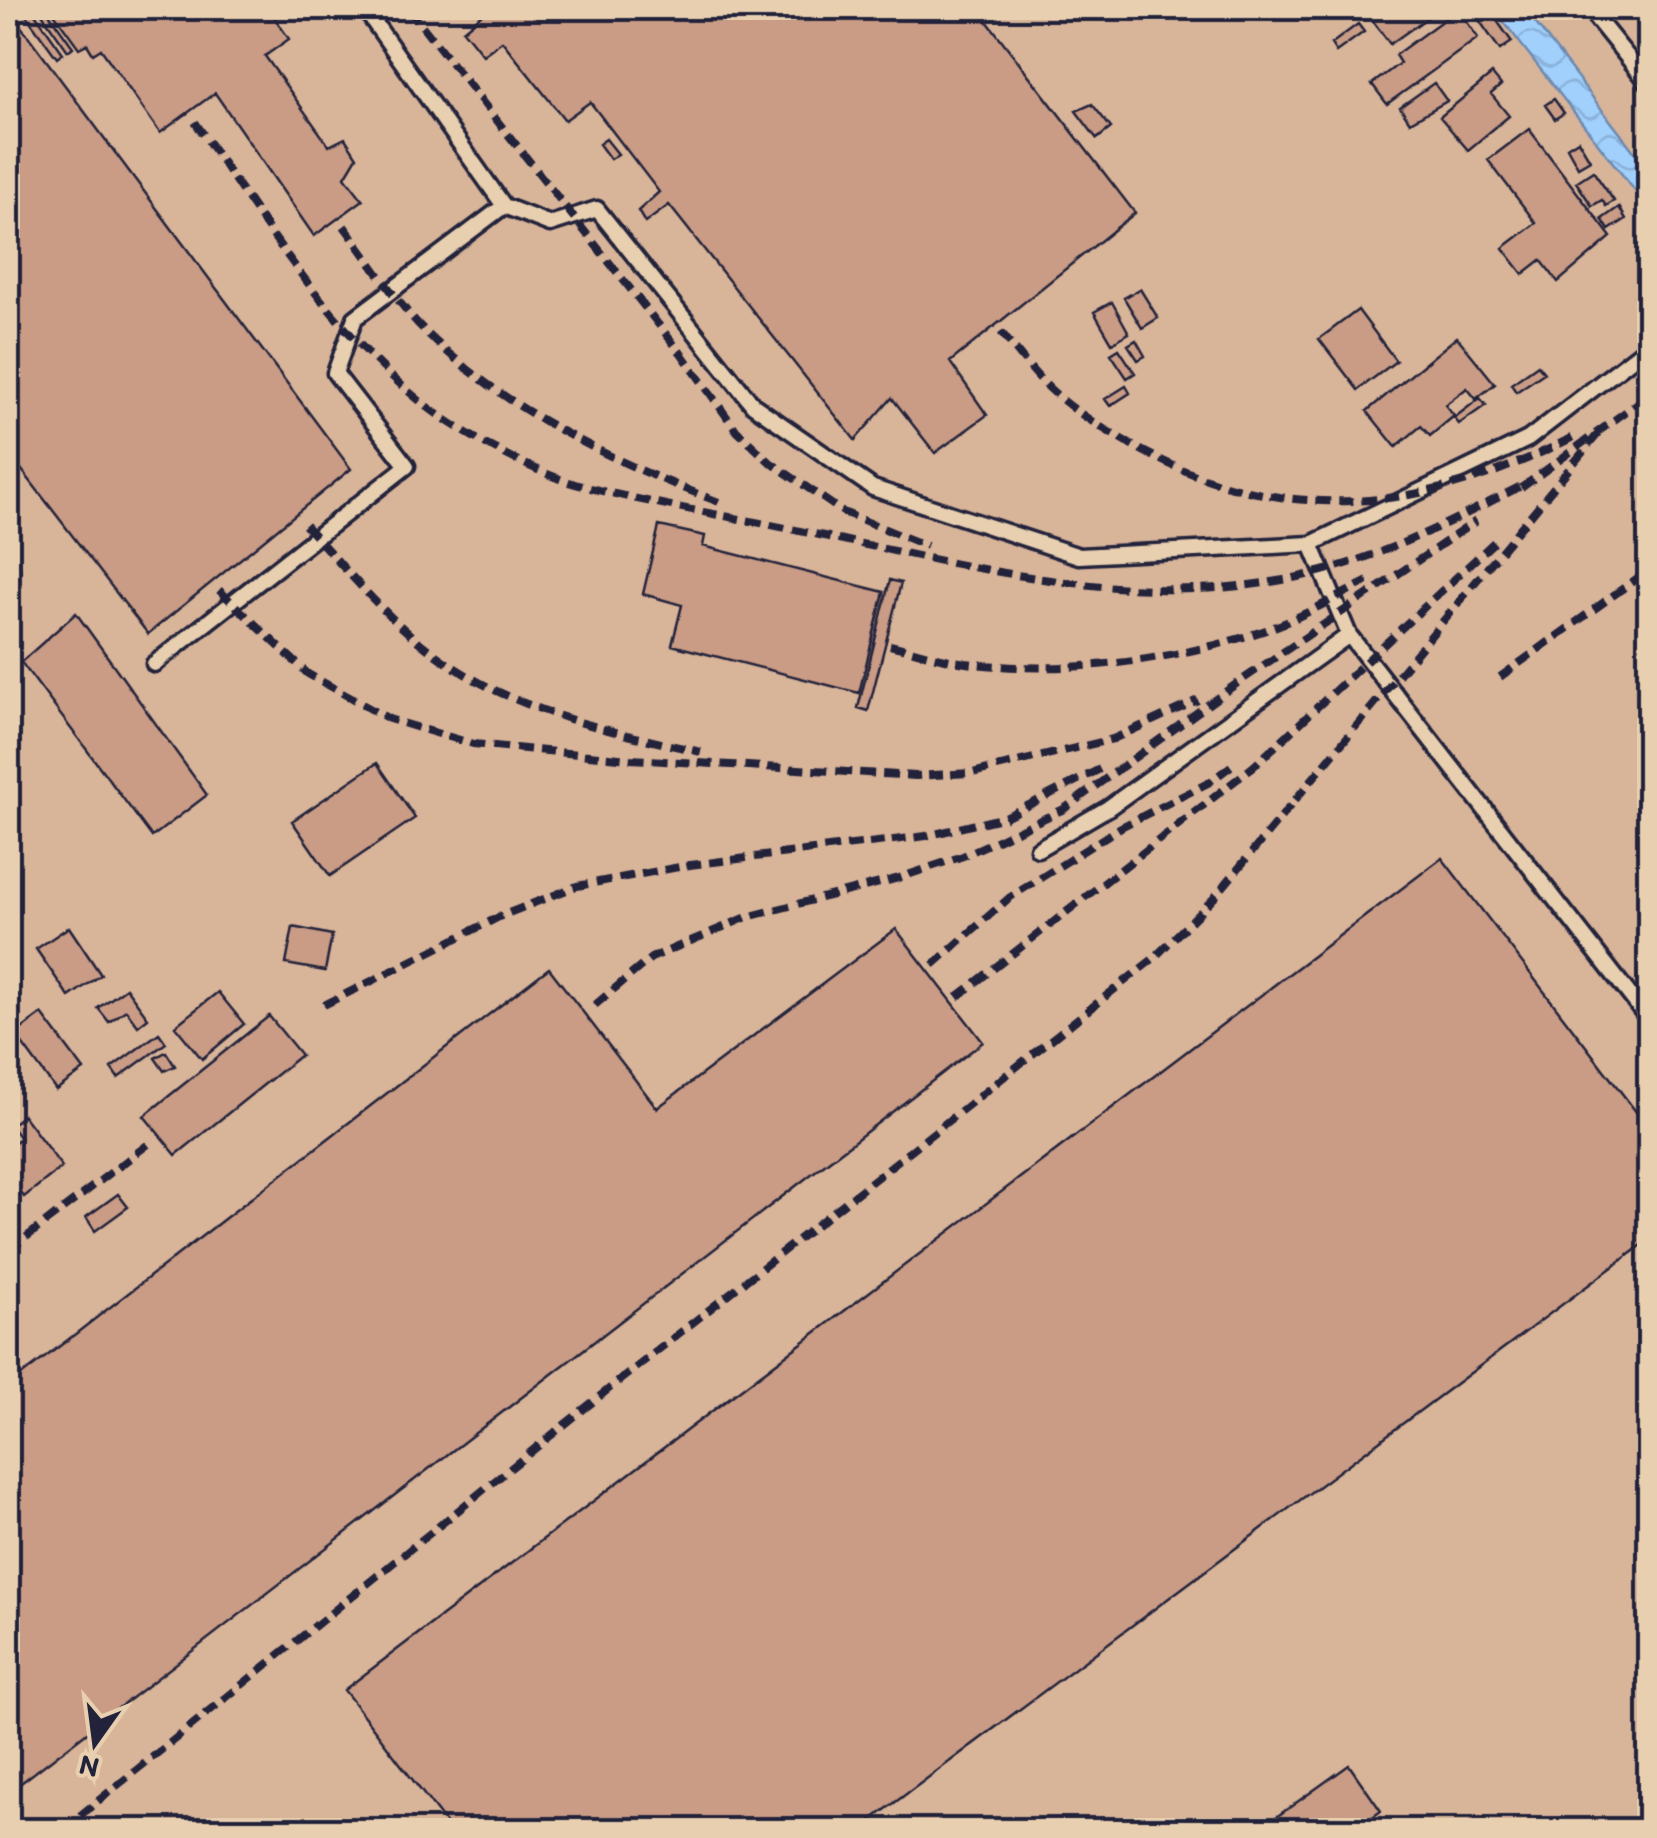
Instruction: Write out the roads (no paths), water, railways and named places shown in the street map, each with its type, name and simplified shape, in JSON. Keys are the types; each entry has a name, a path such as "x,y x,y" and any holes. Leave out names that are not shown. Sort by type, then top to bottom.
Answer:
{"lane":[{"path":"364,8 504,206 550,224 596,209 753,405 873,488 1078,556 1311,544 1528,439 1650,346"},
{"path":"1588,8 1650,84"},
{"path":"154,664 407,466 335,373 354,318 504,206"},
{"path":"1311,544 1349,635 1650,1021"},
{"path":"1038,849 1108,808 1349,635"}],"water":[{"path":"1493,8 1524,8 1649,171 1649,209"}],"railway":[{"path":"408,8 681,353 737,431 770,462 843,512 927,546"},
{"path":"1635,8 1650,21"},
{"path":"195,122 298,270 386,371 435,413 473,437 537,470 575,484 977,568 1157,589 1277,581 1344,565 1409,540 1533,480"},
{"path":"344,226 417,323 493,388 565,433 719,502"},
{"path":"1001,332 1045,384 1097,425 1188,472 1243,490 1299,499 1354,501 1410,495 1465,482 1575,436"},
{"path":"1521,488 1650,394"},
{"path":"62,1830 605,1392 1153,959 1214,898 1602,429"},
{"path":"595,1005 651,958 747,917 899,878 963,856 1064,809 1239,682 1476,521"},
{"path":"305,525 400,626 466,675 563,717 701,752"},
{"path":"957,997 1254,766 1494,542"},
{"path":"1500,677 1650,569"},
{"path":"890,645 956,661 1003,666 1078,666 1154,658 1263,631 1368,581"},
{"path":"219,590 308,674 389,719 473,744 630,759 916,776 972,773 1113,739 1198,700"},
{"path":"933,965 1009,898 1121,827 1208,783 1231,766"},
{"path":"324,1005 501,916 577,886 690,865 926,836 1005,817 1100,769"},
{"path":"8,1251 151,1142"}]}
